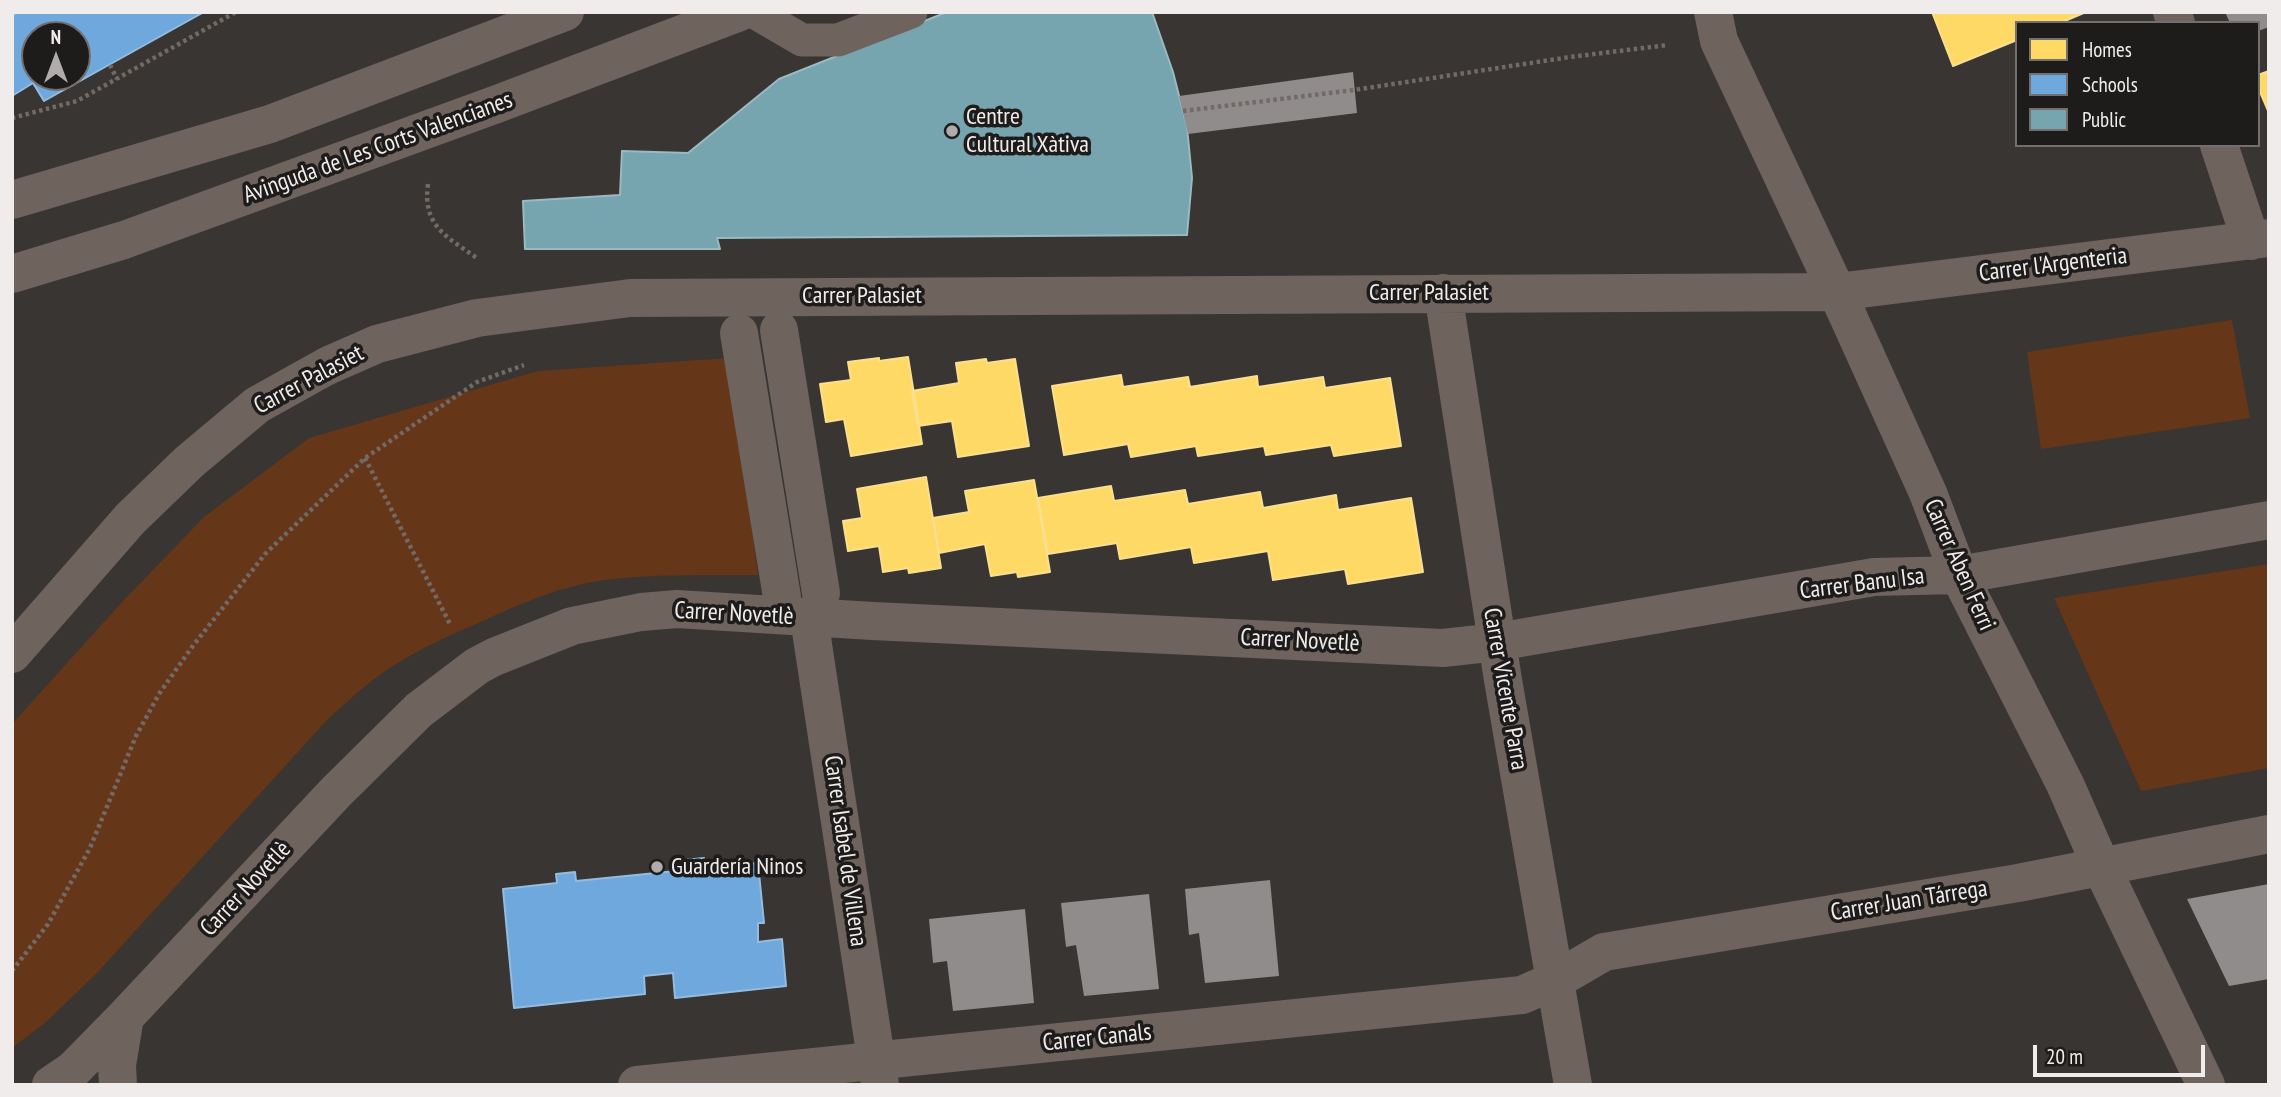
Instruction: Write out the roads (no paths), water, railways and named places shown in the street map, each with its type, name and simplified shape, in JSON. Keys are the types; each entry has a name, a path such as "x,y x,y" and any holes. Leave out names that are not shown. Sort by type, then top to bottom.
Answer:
{"street":[{"path":"12,200 270,124 565,12"},
{"name":"Avinguda de Les Corts Valencianes","path":"12,274 124,240 510,100 740,12"},
{"name":"Carrer Aben Ferri","path":"1688,12 1716,27 1928,493 1959,575 2065,784 2101,866 2206,1085"},
{"path":"2220,147 2260,239"},
{"name":"Carrer l'Argenteria","path":"1837,292 2260,239"},
{"name":"Carrer Palasiet","path":"12,654 130,519 189,462 257,405 327,366 364,350 426,331 498,315 630,298 1837,292"},
{"name":"Carrer Vicente Parra","path":"1443,293 1497,642 1573,1085"},
{"name":"Carrer Isabel de Villena","path":"779,330 804,602 878,1072"},
{"name":"Carrer Isabel de Villena","path":"739,333 804,602"},
{"name":"Carrer Banu Isa","path":"1497,642 1874,578 1959,575 2269,520"},
{"name":"Carrer Novetlè","path":"51,1085 73,1070 177,964 335,792 419,710 477,666 572,626 641,612 804,602 1443,648 1497,642"},
{"name":"Carrer Juan Tárrega","path":"1554,981 1604,952 2018,883 2269,834"},
{"name":"Carrer Canals","path":"637,1085 878,1072 1522,995 1554,981"},
{"path":"118,1085 117,1065 125,1017"}],"lane":[{"path":"754,12 802,40 838,40 911,12"}],"place":[{"name":"Centre Cultural Xàtiva","path":"952,131"},
{"name":"Guardería Ninos","path":"657,867"}]}
